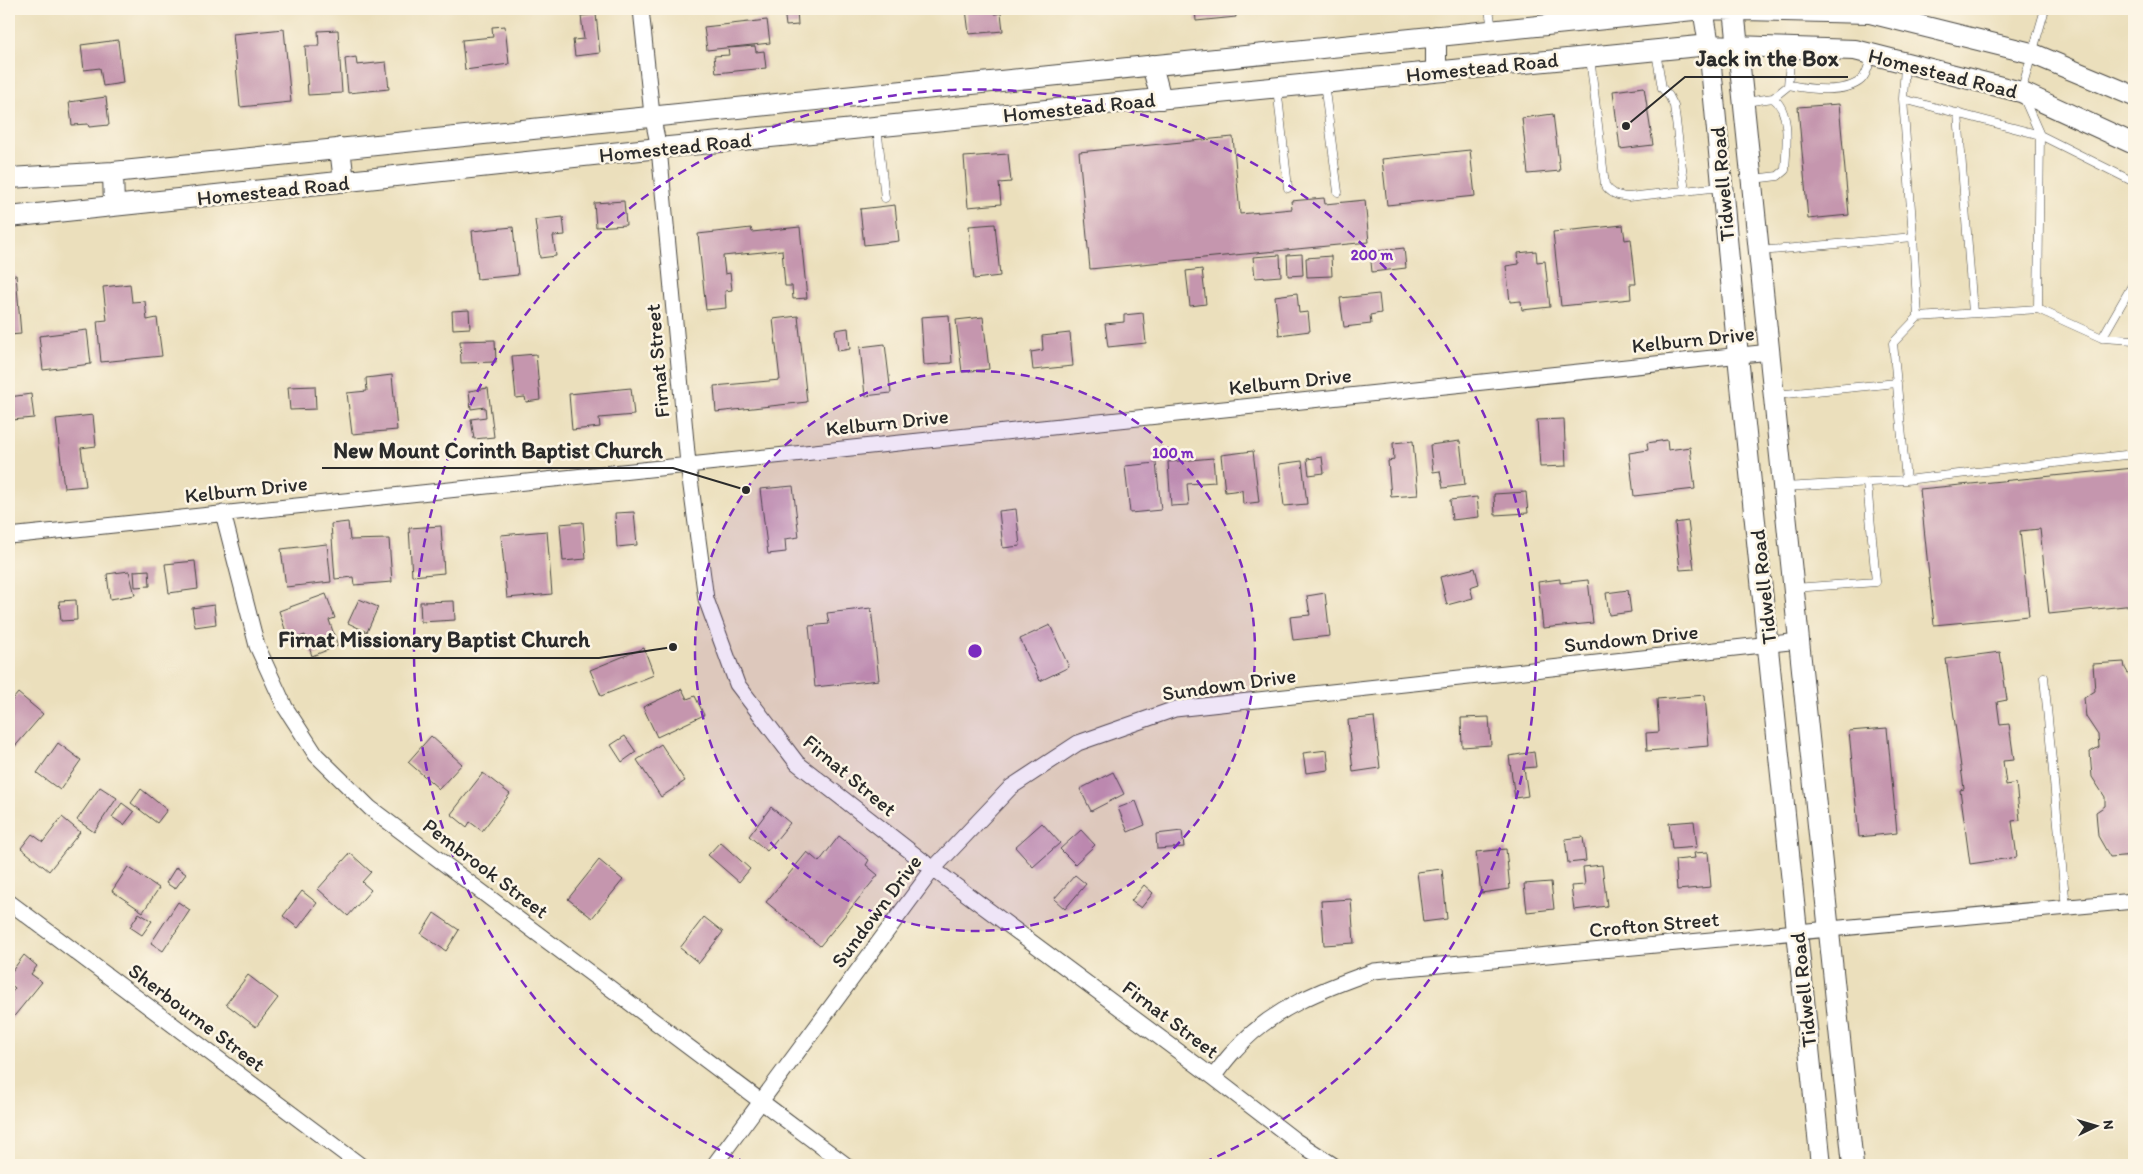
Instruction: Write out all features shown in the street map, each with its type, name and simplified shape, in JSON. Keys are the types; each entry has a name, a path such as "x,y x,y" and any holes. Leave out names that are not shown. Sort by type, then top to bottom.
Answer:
{"main road":[{"name":"Homestead Road","path":"9,178 113,172 652,115 1703,9 1855,10 1870,13 2031,53 2134,96"},
{"name":"Tidwell Road","path":"1703,9 1709,45 1738,356 1821,1165"},
{"name":"Tidwell Road","path":"1734,9 1853,1165"},
{"path":"1436,36 1436,72"},
{"name":"Homestead Road","path":"9,216 659,148 1709,45 1855,50 2021,92 2134,144"},
{"path":"1152,65 1160,99"},
{"path":"340,148 344,182"},
{"path":"113,172 114,206"}],"street":[{"name":"Firnat Street","path":"641,9 652,115 659,148 688,464 706,599 737,684 797,763 933,869 1296,1141 1333,1165"},
{"name":"Kelburn Drive","path":"9,536 1770,352"},
{"name":"Pembrook Street","path":"223,513 257,646 285,707 316,755 370,808 846,1165"},
{"name":"Sundown Drive","path":"714,1165 933,869 1011,787 1078,743 1175,709 1799,641"},
{"name":"Crofton Street","path":"1213,1077 1235,1049 1253,1032 1293,1004 1327,988 1374,971 2134,901"},
{"name":"Sherbourne Street","path":"9,902 360,1165"}],"lane":[{"path":"1489,9 1492,30"},
{"path":"2038,309 2040,135 2021,92 2045,9"},
{"path":"1745,102 1773,98 1789,84 1791,48"},
{"path":"1656,50 1662,88 1674,106 1685,191"},
{"path":"1789,84 1813,90 1860,81 1865,76 1872,55"},
{"path":"1590,57 1605,185 1610,191 1618,196 1628,197 1722,186"},
{"path":"1905,63 1903,99 1918,317"},
{"path":"1324,83 1338,192"},
{"path":"1278,87 1288,188"},
{"path":"1752,179 1778,176 1786,170 1785,120 1779,102 1773,98"},
{"path":"1903,99 2040,135 2134,182"},
{"path":"1958,113 1973,314"},
{"path":"877,127 885,198"},
{"path":"1760,251 1913,237"},
{"path":"2102,338 2134,282"},
{"path":"1906,480 1893,343 1918,317 2038,309 2102,338 2134,340"},
{"path":"1774,395 1897,383"},
{"path":"1784,487 1906,480 2134,454"},
{"path":"1793,588 1876,582 1867,483"},
{"path":"2044,677 2066,908"}],"building":[{"path":"784,9 797,9 798,25 786,26"},
{"path":"966,9 994,9 995,14 1001,13 1003,31 969,34"},
{"path":"1195,9 1235,9 1236,17 1196,21"},
{"path":"596,14 600,53 575,56 573,40 584,39 581,16"},
{"path":"767,20 770,43 707,50 704,27"},
{"path":"505,26 509,64 465,70 462,40 493,37 492,27"},
{"path":"284,29 291,102 240,107 233,34"},
{"path":"338,30 342,93 308,95 305,46 319,46 318,31"},
{"path":"118,40 123,83 103,86 100,68 84,70 81,45"},
{"path":"755,46 756,52 764,51 766,68 716,73 714,56 729,55 728,48"},
{"path":"356,57 357,65 386,62 389,89 348,93 345,59"},
{"path":"1644,87 1653,145 1620,149 1613,91"},
{"path":"106,97 109,125 89,127 88,124 72,125 69,102"},
{"path":"1839,104 1849,215 1808,219 1798,107"},
{"path":"1553,114 1560,171 1528,174 1522,118"},
{"path":"1233,137 1240,214 1292,209 1291,201 1324,198 1325,204 1365,200 1369,242 1090,269 1079,152"},
{"path":"1470,150 1475,196 1387,205 1382,159"},
{"path":"1008,154 1011,182 999,183 1001,204 968,207 964,157"},
{"path":"624,201 626,225 596,227 594,203"},
{"path":"895,205 899,241 864,245 860,209"},
{"path":"563,217 565,235 553,236 556,256 540,258 535,220"},
{"path":"995,224 1000,276 974,279 969,226"},
{"path":"1623,225 1625,240 1631,239 1636,284 1630,284 1631,299 1561,306 1553,232"},
{"path":"513,227 518,275 477,279 472,231"},
{"path":"800,227 807,298 793,299 792,286 785,286 782,250 723,256 725,274 730,273 732,290 725,291 726,308 706,310 698,234 751,228 752,232"},
{"path":"1404,248 1406,268 1372,272 1370,252"},
{"path":"1536,251 1537,262 1545,261 1550,307 1522,310 1521,301 1510,302 1506,266 1519,264 1518,253"},
{"path":"1302,254 1303,275 1288,276 1287,255"},
{"path":"1280,255 1281,276 1255,278 1253,257"},
{"path":"1331,256 1332,276 1307,277 1306,258"},
{"path":"1202,269 1206,304 1190,306 1186,271"},
{"path":"16,275 21,334 9,335 9,276"},
{"path":"130,284 132,302 145,301 147,320 157,318 162,356 101,362 97,321 107,320 103,287"},
{"path":"1297,293 1299,313 1308,312 1310,331 1279,335 1275,296"},
{"path":"1379,294 1381,313 1370,315 1371,324 1344,327 1340,298"},
{"path":"469,310 470,328 453,329 452,311"},
{"path":"1143,313 1146,343 1108,347 1105,324 1124,322 1124,315"},
{"path":"949,315 952,363 924,365 921,317"},
{"path":"798,316 807,402 716,412 714,386 780,380 773,319"},
{"path":"983,317 989,369 962,372 956,320"},
{"path":"848,328 850,349 838,351 835,330"},
{"path":"87,330 91,364 43,370 39,336"},
{"path":"1070,333 1073,366 1033,370 1031,352 1043,350 1042,336"},
{"path":"495,340 496,362 461,363 460,341"},
{"path":"885,344 891,393 865,396 860,347"},
{"path":"536,354 540,400 526,402 525,397 516,398 512,356"},
{"path":"392,375 397,430 352,434 347,393 367,391 366,378"},
{"path":"315,386 316,409 290,410 288,387"},
{"path":"488,388 494,437 474,439 471,419 486,417 485,407 471,409 469,391"},
{"path":"631,388 634,415 599,418 600,427 572,430 569,394"},
{"path":"31,394 34,418 12,420 9,397"},
{"path":"93,415 96,446 81,448 86,486 64,488 56,419"},
{"path":"1564,419 1566,466 1540,467 1537,420"},
{"path":"1667,440 1668,450 1690,447 1695,489 1634,496 1629,453 1648,450 1647,443"},
{"path":"1413,441 1418,495 1391,497 1388,461 1394,460 1393,443"},
{"path":"1460,441 1465,485 1443,488 1440,471 1433,472 1430,445"},
{"path":"1253,451 1259,502 1243,504 1242,490 1225,492 1221,455"},
{"path":"1322,457 1324,473 1309,475 1307,459"},
{"path":"1213,458 1215,482 1187,484 1189,505 1171,506 1168,462"},
{"path":"1302,461 1307,504 1284,506 1279,464"},
{"path":"1156,463 1161,510 1130,513 1125,466"},
{"path":"2134,468 2134,605 2049,614 2040,529 2020,531 2029,616 1934,625 1920,489"},
{"path":"793,486 799,537 785,539 786,552 768,554 760,489"},
{"path":"1526,492 1528,513 1495,515 1494,494"},
{"path":"1477,497 1479,517 1452,520 1450,500"},
{"path":"1016,509 1020,546 1003,548 999,511"},
{"path":"634,512 637,545 617,547 615,513"},
{"path":"1688,521 1694,569 1680,570 1675,523"},
{"path":"348,522 350,540 389,539 392,582 354,585 353,577 335,579 331,524"},
{"path":"583,522 586,559 563,561 560,524"},
{"path":"441,526 444,573 412,576 409,528"},
{"path":"547,531 552,594 507,598 501,535"},
{"path":"327,544 331,582 286,587 281,549"},
{"path":"195,561 198,589 169,593 165,564"},
{"path":"1475,568 1479,584 1470,587 1473,598 1447,605 1440,577"},
{"path":"149,570 150,586 135,587 134,571"},
{"path":"129,571 135,595 110,599 107,574"},
{"path":"1560,579 1560,583 1588,580 1593,623 1543,628 1538,582"},
{"path":"1628,590 1631,612 1609,615 1606,593"},
{"path":"1325,593 1330,636 1293,640 1290,617 1310,615 1307,596"},
{"path":"326,594 335,618 329,620 338,646 312,656 305,635 289,641 279,611"},
{"path":"359,599 378,607 367,632 348,623"},
{"path":"76,600 77,620 61,621 59,601"},
{"path":"454,601 455,620 421,622 420,602"},
{"path":"214,605 216,624 195,627 192,608"},
{"path":"871,608 879,680 815,687 809,626 829,624 827,613"},
{"path":"1050,625 1069,667 1040,681 1020,639"},
{"path":"644,648 654,675 601,696 590,670"},
{"path":"2000,652 2007,700 1997,702 2000,725 2009,724 2014,760 2003,761 2006,785 2016,783 2020,820 2012,821 2017,857 1970,864 1960,790 1964,789 1946,659"},
{"path":"2124,662 2125,668 2134,683 2134,855 2110,857 2098,836 2096,812 2105,806 2105,797 2092,777 2090,752 2099,747 2098,735 2086,717 2084,698 2095,691 2093,664"},
{"path":"682,689 687,699 695,696 704,715 657,737 643,707"},
{"path":"18,693 43,714 11,751 9,748 9,704"},
{"path":"1705,695 1709,746 1647,751 1646,733 1659,732 1657,699"},
{"path":"1374,717 1380,768 1353,772 1348,720"},
{"path":"1489,717 1491,745 1462,747 1461,718"},
{"path":"1887,728 1897,833 1859,837 1849,731"},
{"path":"431,736 462,764 439,789 408,762"},
{"path":"625,736 636,752 622,762 611,745"},
{"path":"58,743 81,760 60,790 37,773"},
{"path":"661,744 685,781 661,797 637,760"},
{"path":"1327,750 1329,770 1306,773 1303,753"},
{"path":"1534,752 1536,767 1524,768 1528,796 1515,798 1509,756"},
{"path":"1113,772 1124,794 1091,811 1080,789"},
{"path":"483,773 510,794 482,831 470,822 467,827 451,814"},
{"path":"100,787 117,798 94,832 77,820"},
{"path":"141,789 167,810 157,823 131,803"},
{"path":"1136,801 1145,825 1128,832 1118,808"},
{"path":"122,803 134,812 124,825 112,817"},
{"path":"771,807 790,823 767,851 749,836"},
{"path":"62,817 80,832 49,871 21,848 32,834 43,842"},
{"path":"1694,821 1697,847 1672,849 1669,823"},
{"path":"1042,823 1060,843 1033,867 1015,847"},
{"path":"1081,830 1095,845 1075,864 1060,849"},
{"path":"1182,831 1184,847 1157,849 1156,834"},
{"path":"839,836 869,860 866,865 878,875 820,946 766,902 807,852 819,862"},
{"path":"1583,837 1586,861 1568,863 1565,839"},
{"path":"720,842 750,869 739,882 708,855"},
{"path":"1506,849 1510,889 1481,893 1476,852"},
{"path":"1708,852 1711,887 1677,890 1675,860 1695,858 1694,853"},
{"path":"350,853 371,872 362,882 371,890 348,916 318,889"},
{"path":"599,860 623,880 592,918 568,899"},
{"path":"1602,865 1607,906 1574,910 1571,886 1585,885 1583,867"},
{"path":"128,867 159,888 143,912 112,891"},
{"path":"176,867 186,874 175,889 166,883"},
{"path":"1442,869 1447,919 1423,922 1417,872"},
{"path":"1075,875 1086,884 1065,909 1054,899"},
{"path":"1551,882 1554,909 1527,912 1524,884"},
{"path":"1144,885 1153,893 1141,908 1131,901"},
{"path":"302,891 317,903 298,928 283,916"},
{"path":"1351,899 1354,943 1324,945 1321,901"},
{"path":"178,902 190,910 163,951 151,943"},
{"path":"139,913 152,921 142,935 130,927"},
{"path":"434,913 459,930 446,951 421,934"},
{"path":"704,917 723,932 699,963 680,948"},
{"path":"24,955 37,966 31,974 42,982 11,1020 9,1018 9,996 15,988 9,983 9,968 12,971"},
{"path":"248,975 278,998 256,1027 226,1004"}],"place":[{"name":"Jack in the Box","path":"1626,126"},
{"name":"New Mount Corinth Baptist Church","path":"746,490"},
{"name":"Firnat Missionary Baptist Church","path":"673,647"}]}
